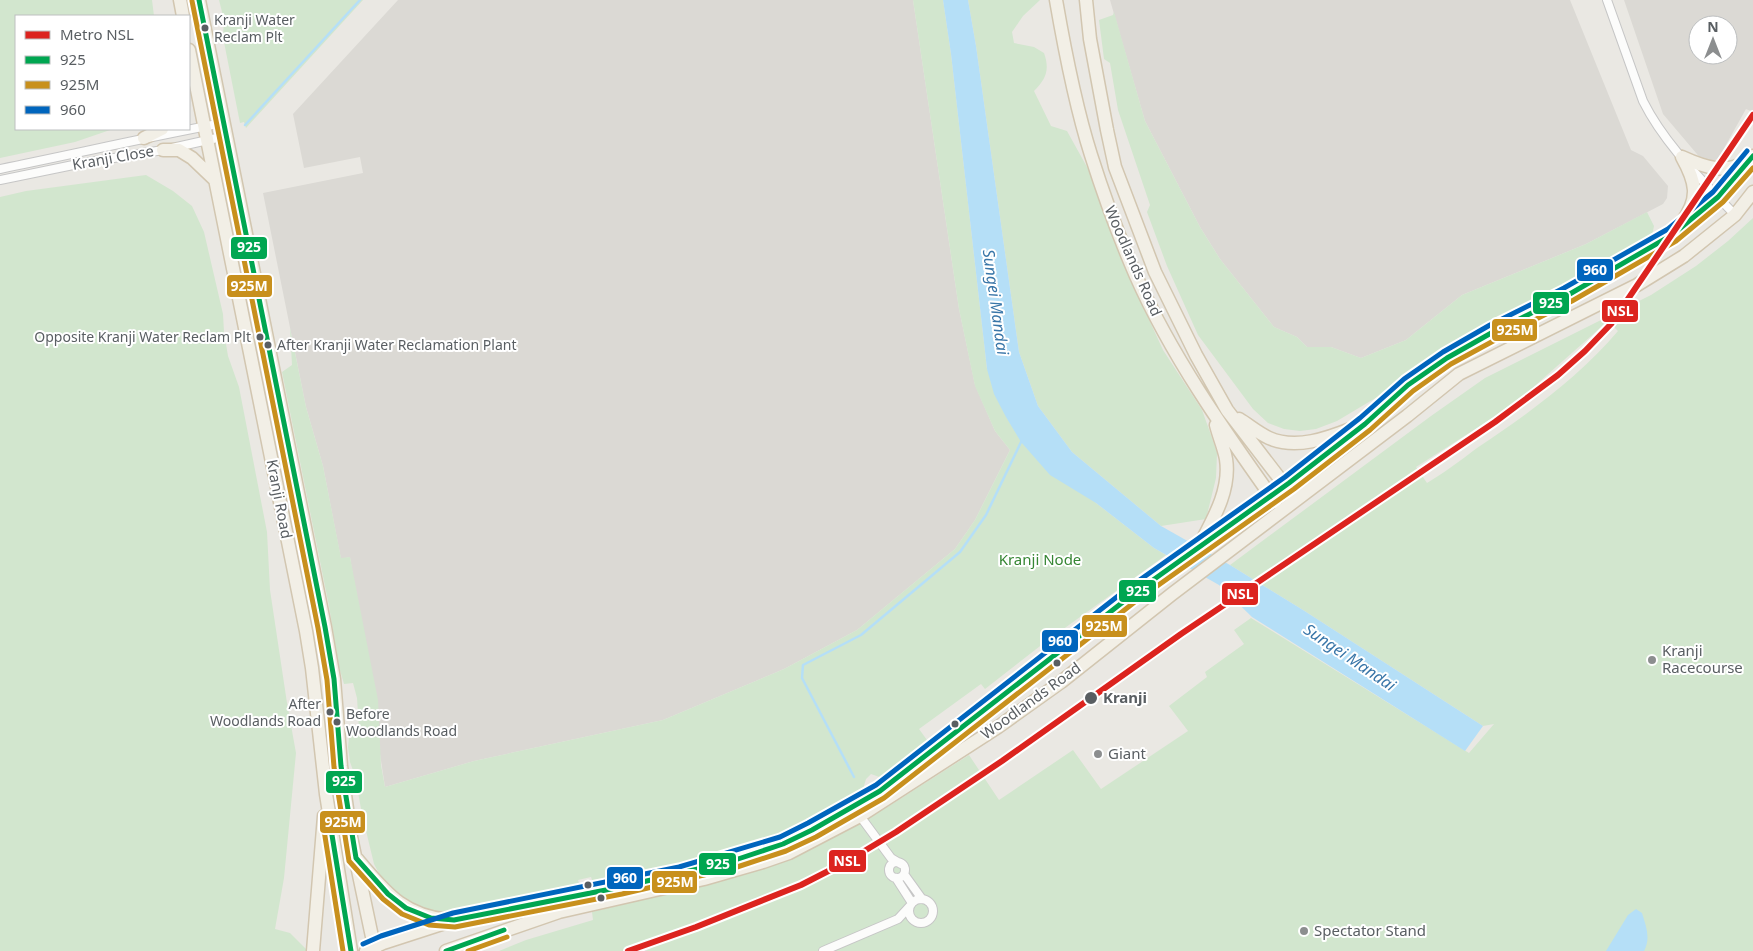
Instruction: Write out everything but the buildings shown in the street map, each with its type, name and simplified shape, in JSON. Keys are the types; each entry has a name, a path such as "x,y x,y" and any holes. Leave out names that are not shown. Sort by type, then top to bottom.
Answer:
{"main road":[{"path":"180,0 183,15"},
{"name":"Kranji Road","path":"199,0 325,627 334,679 341,766 371,950"},
{"name":"Woodlands Road","path":"1056,0 1068,64 1091,154 1109,207 1141,286 1172,346 1213,416 1281,510"},
{"name":"Woodlands Road","path":"451,950 559,912 704,879 763,862 789,853 860,816 998,727 1061,682 1156,606 1296,500 1227,410 1196,355 1155,272 1116,167 1090,39 1086,6"},
{"name":"Kranji Road","path":"190,55 308,644 326,794 351,951"},
{"path":"190,108 193,105 197,90"},
{"path":"144,138 160,130"},
{"path":"163,150 179,150 192,158 214,179"},
{"path":"1682,157 1707,167 1722,169 1738,166 1753,156"},
{"path":"1286,486 1365,424 1408,385 1447,358 1493,332 1568,295 1667,239 1718,197 1753,156"},
{"path":"1667,239 1686,216 1694,200 1693,180 1682,157"},
{"path":"1296,500 1407,416 1458,374 1637,285 1684,256 1735,215 1753,192"},
{"path":"1227,410 1259,433 1276,441 1286,443 1319,440 1365,424"},
{"path":"1196,550 1216,512 1226,485 1226,459 1213,416"},
{"name":"Woodlands Road","path":"371,950 454,920 682,874 732,861 783,844 812,830 880,791 1132,595 1286,486"},
{"path":"1132,595 1153,592 1156,598 1156,606"},
{"path":"313,951 326,794"},
{"path":"356,858 388,894 406,908 431,918 454,920"}],"street":[{"path":"1086,6 1091,0"},
{"path":"1607,0 1643,101 1658,128 1735,215"},
{"name":"Kranji Close","path":"190,129 223,123"},
{"name":"Kranji Close","path":"0,169 184,130"},
{"name":"Kranji Close","path":"0,180 83,163 163,150 226,136"},
{"path":"860,816 891,858 905,868 901,878 896,878"},
{"path":"891,858 890,873 896,878 911,905 910,916 914,920"},
{"path":"890,868 896,863 901,864"},
{"path":"898,919 920,922 926,921 932,914 931,904 922,899 904,874"},
{"path":"823,951 898,919 918,899 922,899"}],"shaded area":[{"path":"398,0 913,0 959,309 975,385 995,431 1010,450 975,520 955,549 857,630 784,669 663,720 474,761 385,787 350,557 341,559 323,466 306,407 263,193 363,173 360,157 304,168 293,114"},
{"path":"1110,0 1570,0 1631,150 1643,156 1668,186 1667,198 1663,204 1586,244 1462,295 1406,340 1361,358 1331,347 1307,347 1297,337 1274,327 1220,259 1200,227 1145,121"},
{"path":"1624,0 1753,0 1753,112 1746,109 1718,159 1712,161 1702,160 1663,114"}],"green space":[{"path":"0,0 152,0 154,15 15,15 15,130 110,130 75,142 0,158"},
{"path":"219,0 363,0 246,128 244,122 240,123 223,37 224,20"},
{"name":"Kranji Node","path":"913,0 943,0 951,54 987,369 1096,503 1154,548 1166,555 1044,643 985,689 981,684 919,729 927,740 895,773 885,779 871,774 866,779 862,793 791,830 766,841 717,856 620,877 592,880 591,877 578,880 579,883 566,890 456,913 425,910 404,900 383,881 374,864 355,776 350,762 348,747 350,728 359,729 357,698 353,683 344,684 339,667 329,606 282,372 292,365 290,328 306,407 323,466 341,558 350,557 378,700 381,765 385,787 474,761 663,720 784,669 857,630 955,549 975,520 1010,450 995,431 975,386 959,309"},
{"path":"968,0 1040,0 1023,16 1012,32 1014,43 1034,47 1044,53 1047,64 1046,74 1034,91 1051,126 1067,131 1092,176 1141,302 1163,350 1202,410 1217,453 1216,478 1206,519 1161,526 1072,452 1038,406 1019,352"},
{"path":"1114,12 1145,121 1200,227 1220,259 1274,327 1297,337 1307,347 1331,347 1361,358 1406,340 1462,295 1586,244 1647,212 1654,226 1652,236 1656,242 1404,381 1337,421 1316,429 1300,431 1284,429 1268,423 1253,409 1198,335 1167,266 1147,212 1150,205 1118,110 1110,63 1104,59 1099,20 1113,15"},
{"path":"146,175 173,191 192,206 204,232 223,314 228,356 239,387 267,532 270,590 296,753 284,878 275,929 290,933 306,951 0,951 0,197 26,191"},
{"path":"1753,218 1753,951 499,951 526,940 593,920 592,912 697,886 857,824 969,755 999,800 1073,750 1101,789 1188,731 1169,706 1207,677 1205,672 1244,644 1234,630 1251,618 1469,753 1494,724 1483,726 1230,565 1485,378 1651,295 1696,266","holes":["1608,321 1618,331 1587,364 1552,394 1427,483 1416,467 1491,419 1529,391"]}],"water":[{"name":"Sungei Mandai","path":"943,0 968,0 1019,352 1038,406 1072,452 1161,526 1230,565 1303,610 1483,726 1465,751 1252,617 1219,585 1154,548 1096,503 1050,475 1021,442 994,394 987,369 951,54"},
{"path":"1636,909 1642,913 1646,927 1647,941 1644,951 1606,951 1628,915"}],"waterway":[{"path":"245,125 360,0"},
{"path":"854,777 802,678 803,665 861,635 960,552 986,515 1022,440"}],"railway":[{"path":"641,951 667,937"}],"metro line":[{"name":"NSL","path":"628,951 696,927 801,885 846,862 896,832 1002,761 1181,634 1495,422 1558,375 1611,324 1753,115"}],"transit line":[{"name":"925","path":"199,0 325,627 334,679 341,766 356,858 388,894 406,908 431,918 454,920 621,887 732,861 783,844 812,830 880,791 1132,595 1289,483 1365,424 1408,385 1447,358 1493,332 1568,295 1672,235 1718,197 1753,156"},
{"name":"925M","path":"192,1 318,628 327,680 334,767 349,861 383,899 402,914 429,925 455,927 622,894 734,868 786,851 816,837 884,798 1136,601 1294,489 1370,430 1413,391 1451,364 1572,301 1676,241 1723,202 1753,168"},
{"name":"960","path":"363,944 381,936 453,913 679,867 780,837 876,785 1127,589 1285,477 1360,418 1404,379 1443,352 1490,325 1564,288 1668,229 1713,192 1747,151"},
{"name":"925","path":"331,829 351,951"},
{"name":"925M","path":"324,830 343,951"},
{"name":"925","path":"446,951 504,930"},
{"name":"925M","path":"468,951 507,937"}],"place":[{"name":"Kranji Water Reclam Plt","path":"205,28"},
{"name":"Opposite Kranji Water Reclam Plt","path":"260,337"},
{"name":"After Kranji Water Reclamation Plant","path":"268,345"},
{"name":"Kranji Racecourse","path":"1652,660"},
{"name":"Kranji","path":"1091,698"},
{"name":"After Woodlands Road","path":"330,712"},
{"name":"Before Woodlands Road","path":"337,722"},
{"name":"Giant","path":"1098,754"},
{"name":"Spectator Stand","path":"1304,931"}]}
